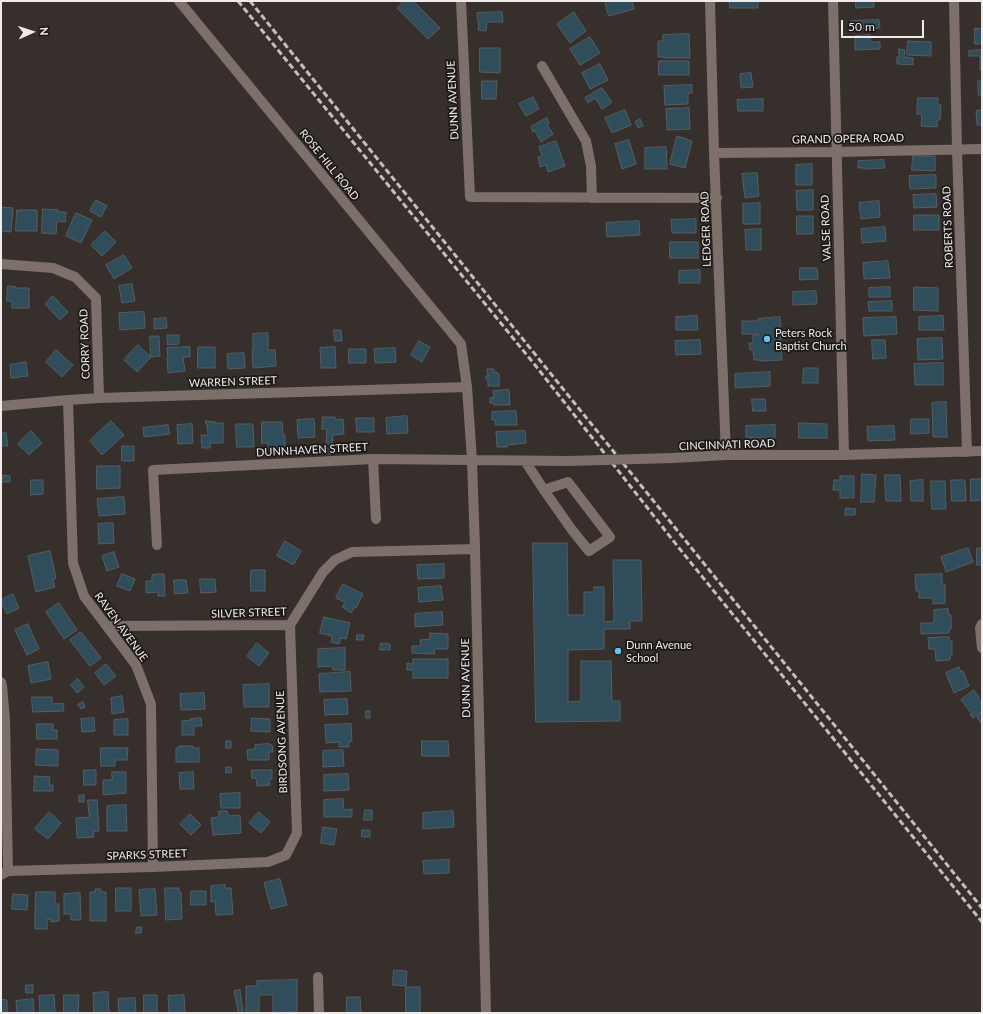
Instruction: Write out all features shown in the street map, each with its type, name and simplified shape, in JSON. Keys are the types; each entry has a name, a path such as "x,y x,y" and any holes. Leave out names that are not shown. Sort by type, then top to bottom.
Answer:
{"street":[{"name":"ROSE HILL ROAD","path":"179,1 460,344"},
{"name":"DUNN AVENUE","path":"461,1 470,198 592,198"},
{"name":"LEDGER ROAD","path":"710,1 714,153 717,198 726,455"},
{"name":"VALSE ROAD","path":"833,1 844,455"},
{"name":"ROBERTS ROAD","path":"954,1 957,150 967,452"},
{"path":"542,66 586,141 591,166 592,198 717,198"},
{"name":"GRAND OPERA ROAD","path":"714,153 982,149"},
{"name":"CORRY ROAD","path":"1,264 54,268 75,277 96,298 99,398"},
{"name":"DUNN AVENUE","path":"460,344 467,387 472,460 486,1013"},
{"name":"WARREN STREET","path":"1,406 99,398 467,387"},
{"name":"RAVEN AVENUE","path":"68,400 73,563 84,596 136,665 151,704 153,867"},
{"name":"CINCINNATI ROAD","path":"472,460 525,461 673,458 726,455 844,455 982,451"},
{"path":"373,459 376,519"},
{"name":"DUNNHAVEN STREET","path":"157,545 153,470 373,459 472,460"},
{"path":"525,461 544,490 572,530 589,551 610,537 568,482 544,490"},
{"name":"SILVER STREET","path":"107,626 290,625 323,572 335,560 352,552 475,549"},
{"path":"982,624 980,628 982,648"},
{"name":"BIRDSONG AVENUE","path":"286,855 298,832 290,625"},
{"path":"1,682 5,720 5,873"},
{"name":"SPARKS STREET","path":"5,873 268,862 286,855"},
{"path":"318,977 319,1013"}],"building":[{"path":"404,1 413,1 440,28 428,39 397,8"},
{"path":"605,1 632,1 634,9 609,16"},
{"path":"730,1 758,1 758,8 730,8"},
{"path":"856,1 874,1 874,7 856,8"},
{"path":"502,12 503,22 487,22 486,31 478,30 479,23 477,13"},
{"path":"574,12 586,31 570,43 557,24"},
{"path":"879,20 880,28 852,29 851,21"},
{"path":"975,28 982,29 982,44 975,44"},
{"path":"689,34 690,58 658,57 658,41 663,41 663,35"},
{"path":"870,35 870,42 880,42 880,49 855,50 855,36"},
{"path":"590,37 600,53 580,65 570,49"},
{"path":"908,41 931,42 931,56 907,55"},
{"path":"480,48 500,48 500,73 480,72"},
{"path":"899,49 905,50 904,57 913,58 913,65 897,64"},
{"path":"982,50 982,70 980,70 980,56 969,56 969,51"},
{"path":"659,61 689,61 689,75 659,75"},
{"path":"600,64 608,80 590,89 582,73"},
{"path":"751,73 753,87 741,88 740,74"},
{"path":"482,81 497,81 496,99 482,99"},
{"path":"978,81 982,81 982,95 979,95"},
{"path":"692,85 692,93 688,93 688,104 665,105 664,86"},
{"path":"602,88 612,102 602,109 595,98 588,103 585,98"},
{"path":"533,97 539,109 526,116 519,104"},
{"path":"918,98 938,98 938,105 941,105 940,120 937,120 937,127 921,126 922,114 917,114"},
{"path":"763,99 763,111 738,111 737,100"},
{"path":"689,108 690,129 667,130 666,109"},
{"path":"625,110 631,125 612,133 605,118"},
{"path":"982,110 982,125 977,125 976,111"},
{"path":"547,118 549,123 547,124 553,134 541,142 531,127"},
{"path":"640,119 643,126 638,128 635,122"},
{"path":"677,136 692,141 685,168 670,164"},
{"path":"629,140 636,164 622,169 615,144"},
{"path":"556,141 565,166 548,172 546,165 540,167 538,157 542,156 539,147"},
{"path":"666,147 667,169 645,169 645,148"},
{"path":"913,156 935,156 935,171 912,170"},
{"path":"884,160 885,168 858,168 858,161"},
{"path":"812,164 812,185 796,185 796,165"},
{"path":"757,173 759,196 745,198 742,174"},
{"path":"936,175 936,188 910,189 909,176"},
{"path":"813,190 813,210 797,210 796,191"},
{"path":"936,194 937,207 914,208 913,195"},
{"path":"96,200 107,206 101,217 90,211"},
{"path":"879,201 880,217 861,219 859,203"},
{"path":"760,203 760,224 743,224 743,204"},
{"path":"1,207 13,208 11,232 1,231"},
{"path":"43,209 66,212 65,222 57,221 56,234 42,233"},
{"path":"17,210 37,210 37,231 16,231"},
{"path":"76,213 92,220 81,243 66,236"},
{"path":"914,215 939,215 939,230 914,230"},
{"path":"797,216 813,216 813,234 797,234"},
{"path":"696,219 696,233 672,233 671,220"},
{"path":"639,221 640,235 607,237 606,223"},
{"path":"885,227 886,241 862,243 861,229"},
{"path":"761,229 761,250 746,250 745,230"},
{"path":"105,231 116,242 102,256 91,245"},
{"path":"670,242 698,242 698,258 670,258"},
{"path":"124,255 132,268 114,279 106,265"},
{"path":"888,261 890,278 864,279 863,263"},
{"path":"800,268 817,268 818,279 800,280"},
{"path":"700,270 700,283 679,283 679,271"},
{"path":"132,284 135,301 122,303 119,286"},
{"path":"8,286 16,288 29,288 29,308 12,308 12,301 7,301"},
{"path":"890,287 890,297 869,297 869,288"},
{"path":"914,287 938,288 938,311 914,310"},
{"path":"816,291 817,304 793,305 793,292"},
{"path":"53,296 68,312 60,320 45,304"},
{"path":"892,301 892,311 869,311 868,302"},
{"path":"144,312 145,328 120,330 119,313"},
{"path":"697,316 698,330 676,330 676,317"},
{"path":"943,316 944,330 919,330 919,317"},
{"name":"Peters Rock Baptist Church","path":"780,317 782,360 754,360 753,350 750,350 749,343 753,343 753,335 759,334 742,334 742,321 758,321 758,319"},
{"path":"896,317 897,334 864,336 863,318"},
{"path":"166,318 167,328 154,329 154,319"},
{"path":"334,330 341,330 342,341 335,341"},
{"path":"268,333 268,350 275,350 276,366 253,368 253,334"},
{"path":"167,335 179,335 179,344 168,345"},
{"path":"150,336 159,336 160,356 151,357"},
{"path":"942,338 943,359 918,360 917,339"},
{"path":"700,340 701,354 676,355 675,341"},
{"path":"872,340 885,340 886,358 873,359"},
{"path":"419,341 430,347 422,362 411,355"},
{"path":"138,345 151,357 137,372 124,360"},
{"path":"190,347 190,357 183,357 185,371 168,373 167,348"},
{"path":"198,347 215,347 215,368 198,368"},
{"path":"335,347 336,368 321,368 320,348"},
{"path":"395,348 396,362 375,363 374,349"},
{"path":"349,349 366,349 366,363 349,363"},
{"path":"56,350 73,365 62,377 46,362"},
{"path":"244,353 245,368 228,369 227,354"},
{"path":"26,362 28,376 11,378 10,365"},
{"path":"943,363 943,385 915,385 914,364"},
{"path":"804,368 818,368 818,383 803,383"},
{"path":"487,369 494,369 494,373 497,372 497,374 499,374 499,386 488,386 488,380 486,380 486,376 488,376"},
{"path":"770,372 770,386 735,388 735,374"},
{"path":"509,390 510,405 494,405 494,403 490,403 490,398 494,397 493,391"},
{"path":"752,399 765,399 766,411 753,411"},
{"path":"946,402 947,437 933,437 932,403"},
{"path":"516,411 517,425 495,425 495,420 492,420 492,412"},
{"path":"407,416 408,433 387,434 386,418"},
{"path":"323,417 335,417 335,420 343,419 344,434 333,435 331,454 325,454 327,429 322,429"},
{"path":"356,418 374,418 374,432 357,432"},
{"path":"314,419 315,437 298,438 297,420"},
{"path":"911,419 929,419 929,433 911,434"},
{"path":"111,421 124,435 102,455 90,441"},
{"path":"206,421 223,423 223,443 210,443 210,448 202,448 201,435 208,435"},
{"path":"262,422 282,422 283,435 285,435 285,449 268,450 268,443 262,443"},
{"path":"799,423 827,424 827,438 799,438"},
{"path":"192,424 193,443 178,444 177,425"},
{"path":"236,424 253,424 254,447 237,447"},
{"path":"168,425 170,434 144,437 143,428"},
{"path":"775,425 775,438 746,438 746,426"},
{"path":"894,426 895,440 868,441 867,427"},
{"path":"31,431 42,443 29,455 18,444"},
{"path":"525,431 526,443 507,445 507,447 497,447 496,432"},
{"path":"1,433 6,433 8,446 1,446"},
{"path":"122,446 134,446 134,461 122,461"},
{"path":"97,466 120,466 120,488 97,489"},
{"path":"862,474 876,475 874,502 861,502"},
{"path":"3,475 10,476 10,482 2,482"},
{"path":"885,475 900,475 901,501 886,501"},
{"path":"840,476 854,476 854,498 840,498 840,490 833,490 834,480 840,480"},
{"path":"971,479 982,479 982,500 971,501"},
{"path":"31,480 43,480 43,494 31,495"},
{"path":"923,480 923,501 911,501 910,481"},
{"path":"951,480 965,480 966,501 952,501"},
{"path":"931,481 945,481 946,509 932,509"},
{"path":"124,497 125,514 99,516 97,499"},
{"path":"846,508 856,509 855,515 845,515"},
{"path":"113,523 114,543 99,544 98,524"},
{"path":"285,541 301,551 294,564 277,556"},
{"path":"533,543 567,543 568,615 584,615 584,592 594,592 594,587 604,587 604,622 614,621 613,560 641,560 642,621 630,621 630,629 604,629 604,649 568,650 568,702 581,701 581,661 611,661 612,701 620,701 620,721 536,722"},
{"path":"968,548 973,562 946,572 941,557"},
{"path":"977,548 982,548 982,565 977,565"},
{"path":"50,551 56,578 53,579 55,587 36,592 28,556"},
{"path":"114,552 119,567 107,571 102,556"},
{"path":"444,564 444,578 418,579 417,565"},
{"path":"251,570 265,570 265,591 251,591"},
{"path":"122,574 135,579 130,591 117,586"},
{"path":"164,574 165,596 158,596 158,592 146,593 146,581 152,581 152,575"},
{"path":"942,574 942,584 945,584 945,603 933,604 933,598 919,598 919,591 916,591 915,575"},
{"path":"200,579 215,579 216,592 201,593"},
{"path":"174,580 186,580 188,593 175,594"},
{"path":"343,584 363,594 356,608 355,607 351,613 342,607 345,602 336,598"},
{"path":"441,586 443,600 419,602 418,588"},
{"path":"13,594 19,608 7,614 1,600"},
{"path":"59,603 77,630 64,639 46,612"},
{"path":"948,609 949,615 951,615 951,629 949,629 949,633 921,634 921,623 934,623 934,610"},
{"path":"442,612 443,625 415,627 415,614"},
{"path":"324,617 350,623 346,639 341,638 339,644 331,642 332,636 320,633"},
{"path":"28,624 39,649 27,655 15,630"},
{"path":"81,632 101,658 90,666 70,640"},
{"path":"430,633 448,634 448,649 434,649 435,654 412,653 412,646 421,646 420,640 430,639"},
{"path":"357,635 364,635 363,640 357,640"},
{"path":"949,637 950,641 952,641 952,655 950,655 950,660 936,661 935,649 929,649 928,638"},
{"path":"257,643 269,653 259,666 247,656"},
{"path":"381,643 390,644 390,650 380,650"},
{"path":"345,648 345,670 333,670 332,666 318,667 318,649"},
{"path":"413,659 448,659 448,678 413,678 413,670 407,670 407,663 413,664"},
{"path":"48,662 51,679 31,683 28,666"},
{"path":"106,664 116,676 104,685 95,673"},
{"path":"959,667 961,672 963,671 969,686 954,693 946,673"},
{"path":"350,672 351,691 320,692 319,674"},
{"path":"78,679 84,687 77,693 71,685"},
{"path":"269,684 269,707 244,707 243,685"},
{"path":"974,690 982,704 982,711 973,718 970,715 972,714 961,700"},
{"path":"204,693 205,709 181,710 180,694"},
{"path":"122,696 124,712 112,714 111,698"},
{"path":"32,697 52,697 52,704 63,703 64,711 33,712"},
{"path":"347,699 348,714 325,715 324,700"},
{"path":"83,702 85,707 81,709 78,705"},
{"path":"366,711 370,711 370,718 366,718"},
{"path":"982,713 982,725 977,717"},
{"path":"94,718 95,731 82,732 81,719"},
{"path":"201,718 202,726 194,726 194,735 182,735 182,721"},
{"path":"252,718 270,719 270,732 251,731"},
{"path":"128,719 128,735 114,735 114,720"},
{"path":"37,724 53,724 53,730 57,730 57,739 37,739"},
{"path":"351,724 352,741 349,742 349,747 339,747 339,742 326,743 325,725"},
{"path":"226,741 231,741 231,748 226,748"},
{"path":"422,741 448,741 449,756 422,756"},
{"path":"255,745 272,745 273,752 269,752 269,760 248,760 247,750 255,749"},
{"path":"179,746 193,746 193,748 199,748 199,762 176,762 176,748 179,748"},
{"path":"101,748 128,748 127,760 115,760 115,766 101,766"},
{"path":"37,749 58,750 58,766 36,765"},
{"path":"343,750 344,766 323,767 323,751"},
{"path":"226,767 231,767 232,772 226,773"},
{"path":"84,770 96,770 96,785 84,785"},
{"path":"252,770 272,770 272,779 269,779 270,785 257,786 256,778 252,778"},
{"path":"112,772 126,772 126,793 103,795 103,780 112,780"},
{"path":"193,772 194,789 180,789 179,773"},
{"path":"348,774 349,790 324,791 324,775"},
{"path":"35,776 50,777 49,785 53,785 53,791 34,791"},
{"path":"240,793 240,808 221,808 220,794"},
{"path":"84,795 84,802 79,802 79,796"},
{"path":"343,799 344,810 352,809 352,817 324,817 324,800"},
{"path":"88,800 97,800 99,831 93,832 94,837 77,838 76,818 89,817"},
{"path":"126,805 127,831 107,831 107,806"},
{"path":"365,810 372,810 372,820 364,820"},
{"path":"219,811 227,811 228,816 240,815 241,833 213,835 211,818 219,817"},
{"path":"453,811 454,827 423,829 423,813"},
{"path":"49,812 61,823 48,839 35,829"},
{"path":"259,812 270,822 261,833 249,823"},
{"path":"190,814 201,825 191,835 180,824"},
{"path":"323,827 337,829 334,845 321,843"},
{"path":"362,830 370,830 370,837 362,837"},
{"path":"449,860 449,873 424,874 423,861"},
{"path":"280,879 287,905 271,909 264,883"},
{"path":"225,885 225,888 231,888 233,914 216,915 215,901 211,902 211,886"},
{"path":"116,888 131,888 131,911 116,911"},
{"path":"165,888 179,888 179,892 181,892 182,919 166,920"},
{"path":"95,889 101,889 101,892 106,892 106,921 90,921 90,892 95,892"},
{"path":"155,889 157,915 141,916 139,890"},
{"path":"191,891 206,891 206,905 191,905"},
{"path":"36,892 55,892 55,904 59,904 59,921 51,922 51,920 47,919 47,929 35,929"},
{"path":"80,893 81,920 71,920 71,914 64,914 64,894"},
{"path":"13,894 28,895 27,910 12,909"},
{"path":"137,927 142,927 141,933 136,933"},
{"path":"394,970 407,971 406,986 393,985"},
{"path":"297,980 297,1012 273,1012 273,995 259,995 259,1013 246,1013 246,986 257,986 257,981"},
{"path":"26,985 33,985 33,993 26,993"},
{"path":"406,987 420,987 420,1013 406,1013"},
{"path":"240,990 243,1011 238,1011 234,991"},
{"path":"108,992 109,1013 94,1013 93,993"},
{"path":"54,995 55,1013 40,1013 39,996"},
{"path":"64,995 79,995 78,1013 64,1013"},
{"path":"144,995 157,995 157,1013 144,1013"},
{"path":"184,995 185,1013 169,1013 168,996"},
{"path":"347,997 360,997 361,1013 347,1013"},
{"path":"135,998 136,1013 119,1013 118,999"},
{"path":"1,999 7,1000 7,1013 1,1013"},
{"path":"33,999 34,1013 17,1013 16,1001"}],"railway":[{"path":"238,1 535,365 679,548 982,922"},
{"path":"250,1 982,908"}],"place":[{"name":"Peters Rock Baptist Church","path":"767,339"},
{"name":"Dunn Avenue School","path":"618,651"}]}
